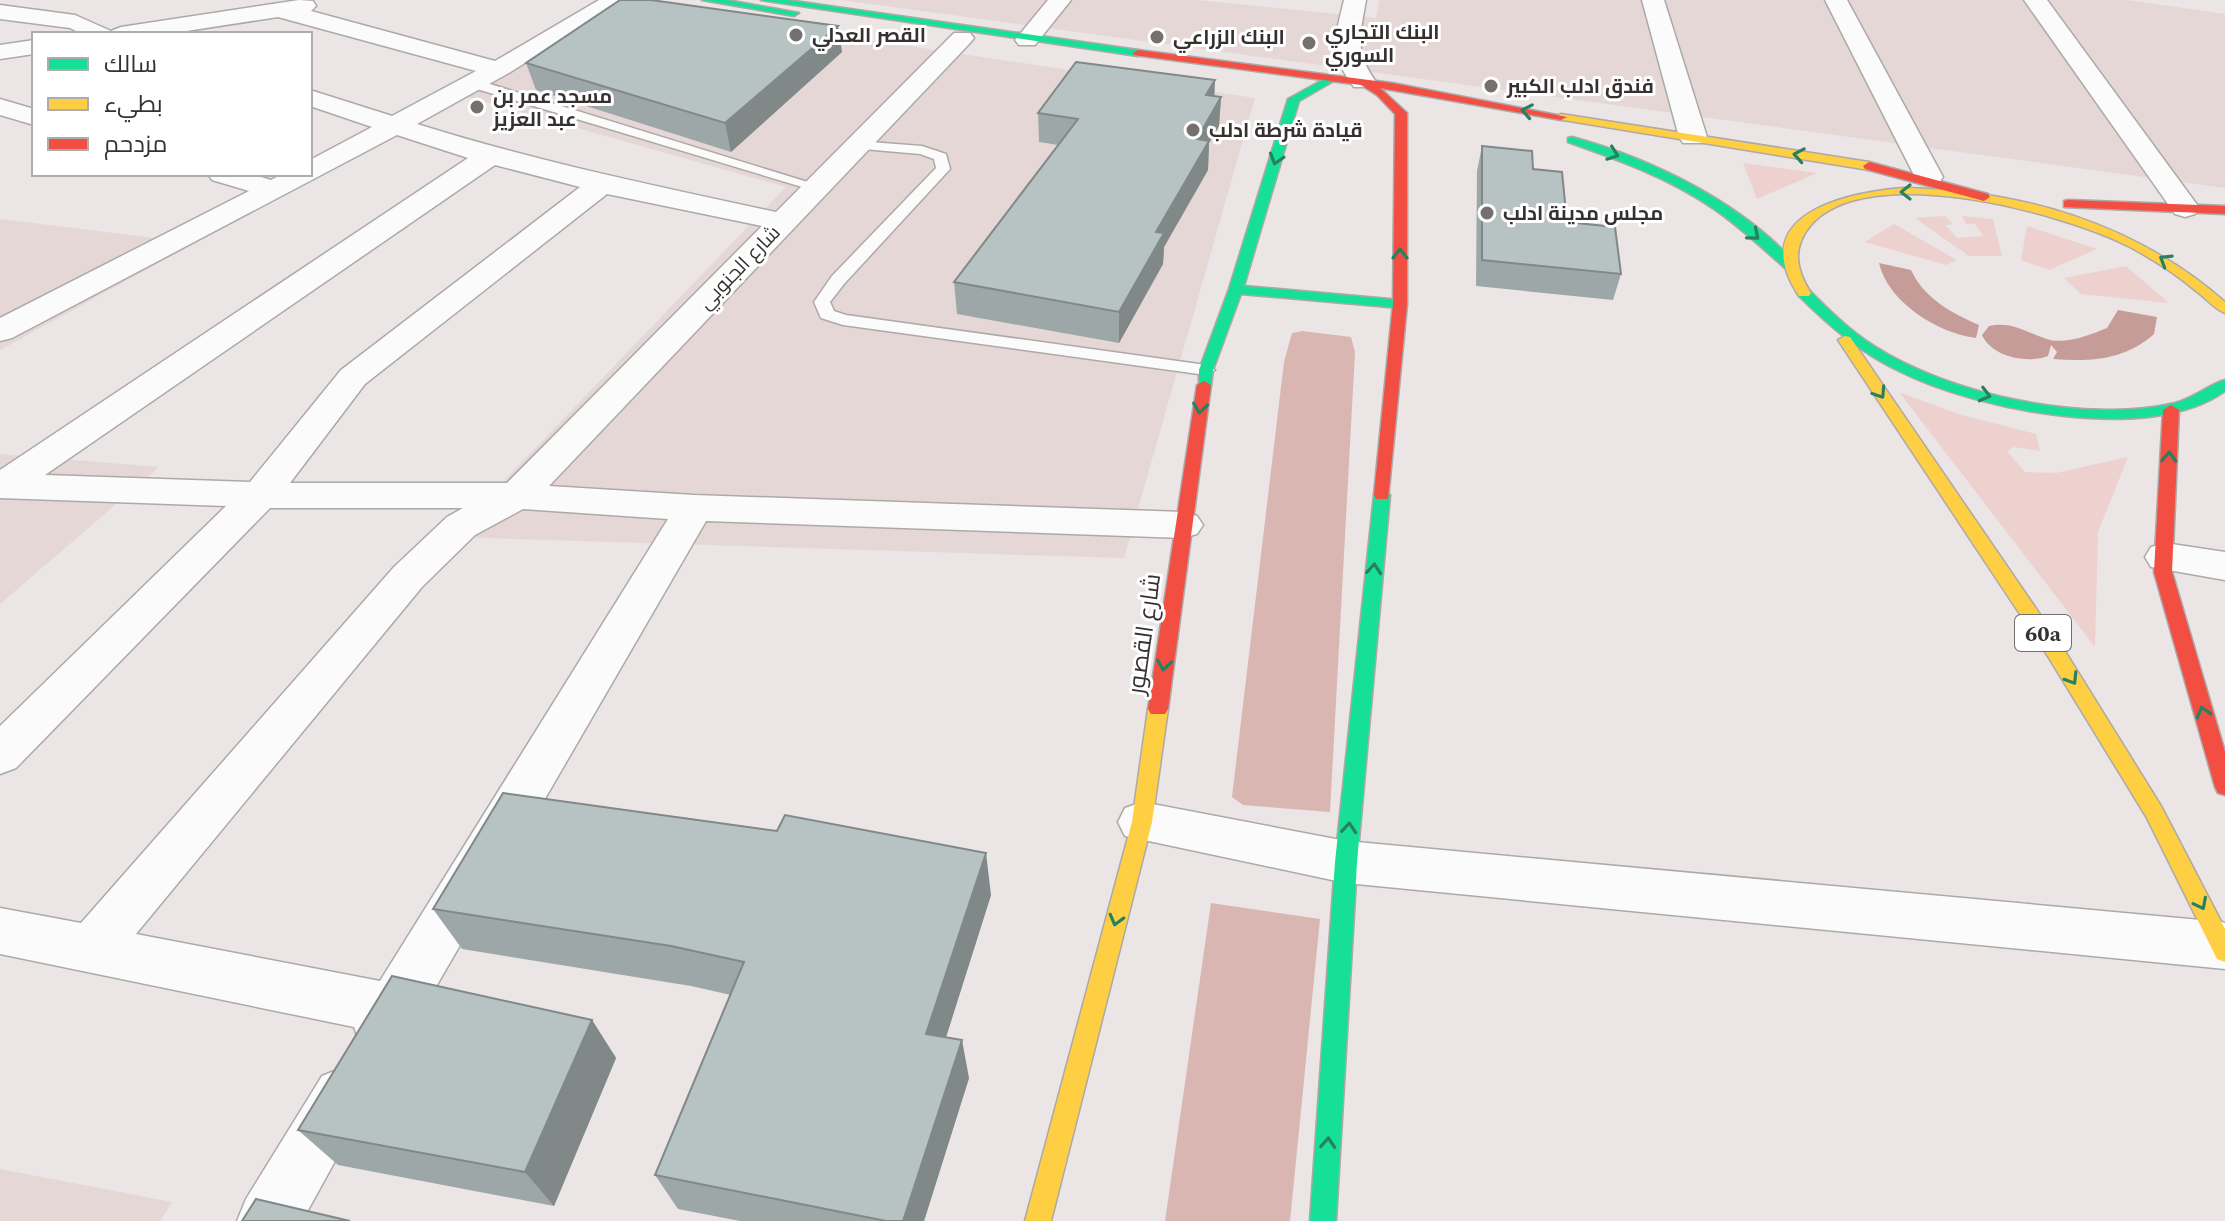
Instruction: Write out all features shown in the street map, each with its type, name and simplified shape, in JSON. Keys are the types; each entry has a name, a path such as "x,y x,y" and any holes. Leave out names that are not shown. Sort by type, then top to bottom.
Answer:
{"main road":[{"path":"707,0 1096,58 1372,87 1929,177 1984,197"},
{"path":"766,0 1326,82"},
{"name":"شارع القصور","path":"1038,1221 1142,822 1206,370 1236,289 1294,99 1326,82"},
{"path":"1372,87 1548,133 1640,164 1719,206 1790,265 1803,293 1838,328 1890,360 1958,388 2033,407 2107,415 2171,410 2213,396 2225,384"},
{"path":"1323,1221 1346,862 1400,304 1401,113 1372,87"},
{"path":"1790,265 1791,240 1810,216 1845,200 1893,192 1984,197 2081,221 2141,246 2191,277 2225,309"},
{"path":"2018,203 2225,210"},
{"path":"1236,289 1400,304"},
{"name":"60a","path":"1838,328 2056,653 2154,812 2224,949"},
{"path":"2171,410 2163,572 2225,787"}],"street":[{"path":"134,32 342,0"},
{"path":"312,170 498,69 615,0"},
{"path":"1027,40 1060,0"},
{"path":"1355,0 1348,62 1372,87"},
{"path":"1653,0 1693,137"},
{"path":"1836,0 1929,177"},
{"path":"2035,0 2185,208"},
{"path":"279,10 498,69"},
{"path":"0,12 75,22 97,32"},
{"name":"شارع الجنوبي","path":"517,496 962,38"},
{"path":"0,52 32,47"},
{"path":"312,99 490,156 602,184 783,222"},
{"path":"0,107 32,116"},
{"path":"2,486 490,156"},
{"path":"229,176 275,190"},
{"path":"0,331 300,176"},
{"path":"0,755 260,495 353,377 602,184"},
{"path":"2,486 260,495 517,496 694,508 1183,525"},
{"path":"93,947 408,577 461,526 517,496"},
{"path":"268,1221 694,508"},
{"path":"2165,557 2225,566"},
{"path":"1142,822 1346,862 2224,949"},
{"path":"0,931 93,947 393,1009"}],"lane":[{"path":"472,83 817,187"},
{"path":"857,145 922,150 941,157 943,169 838,280 822,302 827,314 843,320 1206,370"}],"shaded area":[{"path":"841,0 1198,0 1376,18 1379,0 2127,0 2225,14 2225,188"},
{"path":"609,1 1255,98 1124,558 450,537 786,187 439,89"},
{"path":"1743,163 1817,173 1757,199"},
{"path":"1945,216 1953,224 1945,225 1957,238 1983,236 1975,224 1966,224 1962,216 1993,219 2002,256 1969,256 1915,218"},
{"path":"0,219 195,243 0,350"},
{"path":"1894,224 1957,260 1946,265 1865,242"},
{"path":"2027,226 2097,249 2049,270 2021,260"},
{"path":"1879,263 1911,270 1923,289 1939,304 1979,325 1976,338 1946,330 1903,303 1884,277"},
{"path":"2126,266 2169,303 2081,294 2064,278"},
{"path":"2118,310 2157,317 2154,334 2131,349 2107,357 2053,359 2057,352 2051,345 2048,356 2021,359 1994,349 1982,335 1989,326 2004,325 2051,340 2068,340 2107,328"},
{"path":"1302,331 1351,337 1355,352 1330,812 1243,805 1232,797 1284,362 1292,333"},
{"path":"1899,392 1958,414 2036,434 2040,451 2014,447 2007,451 2025,472 2056,473 2128,457 2098,532 2095,647"},
{"path":"0,454 159,467 0,604"},
{"path":"1211,903 1320,919 1290,1221 1165,1221"},
{"path":"0,1169 172,1202 160,1221 0,1221"}],"building":[{"path":"620,0 651,0 838,26 725,123 526,63"},
{"path":"1076,62 1215,80 1206,95 1221,97 1197,139 1209,141 1156,232 1164,233 1119,312 954,282 1078,119 1038,113"},
{"path":"1482,146 1532,151 1533,169 1562,172 1567,222 1615,227 1621,274 1482,260"},
{"path":"503,793 777,831 785,815 986,853 926,1034 962,1040 903,1221 886,1221 655,1175 744,962 671,946 433,909"},
{"path":"392,976 592,1020 525,1172 298,1130"},
{"path":"256,1199 350,1221 242,1221"}],"traffic: fast":[{"path":"707,0 794,13"},
{"path":"766,0 1138,53"},
{"path":"1204,385 1206,370 1236,289 1294,99 1332,79"},
{"path":"1572,140 1647,168 1701,195 1737,220 1790,265"},
{"path":"1236,289 1400,304"},
{"path":"1804,293 1834,324 1869,349 1949,387 1992,399 2079,412 2121,413 2163,410 2189,404 2225,384"},
{"path":"1323,1221 1346,862 1382,495"}],"traffic: slow":[{"path":"1561,117 1869,166"},
{"path":"1804,293 1793,273 1790,251 1795,236 1812,216 1837,202 1868,195 1939,192 2029,206 2110,233 2181,273 2225,309"},
{"path":"1845,340 2056,653 2154,812 2225,952"},
{"path":"1038,1221 1142,822 1158,709"}],"traffic: jam":[{"path":"1138,53 1392,86 1561,117"},
{"path":"1363,82 1381,93 1401,113 1400,304 1382,495"},
{"path":"1869,166 1984,197"},
{"path":"2068,204 2225,210"},
{"path":"1158,709 1204,385"},
{"path":"2171,410 2163,572 2225,787"}],"place":[{"name":"القصر العدلي","path":"796,35"},
{"name":"البنك الزراعي","path":"1157,37"},
{"name":"البنك التجاري السوري","path":"1309,43"},
{"name":"فندق ادلب الكبير","path":"1491,86"},
{"name":"مسجد عمر بن عبد العزيز","path":"477,107"},
{"name":"قيادة شرطة ادلب","path":"1193,130"},
{"name":"مجلس مدينة ادلب","path":"1487,213"}]}
